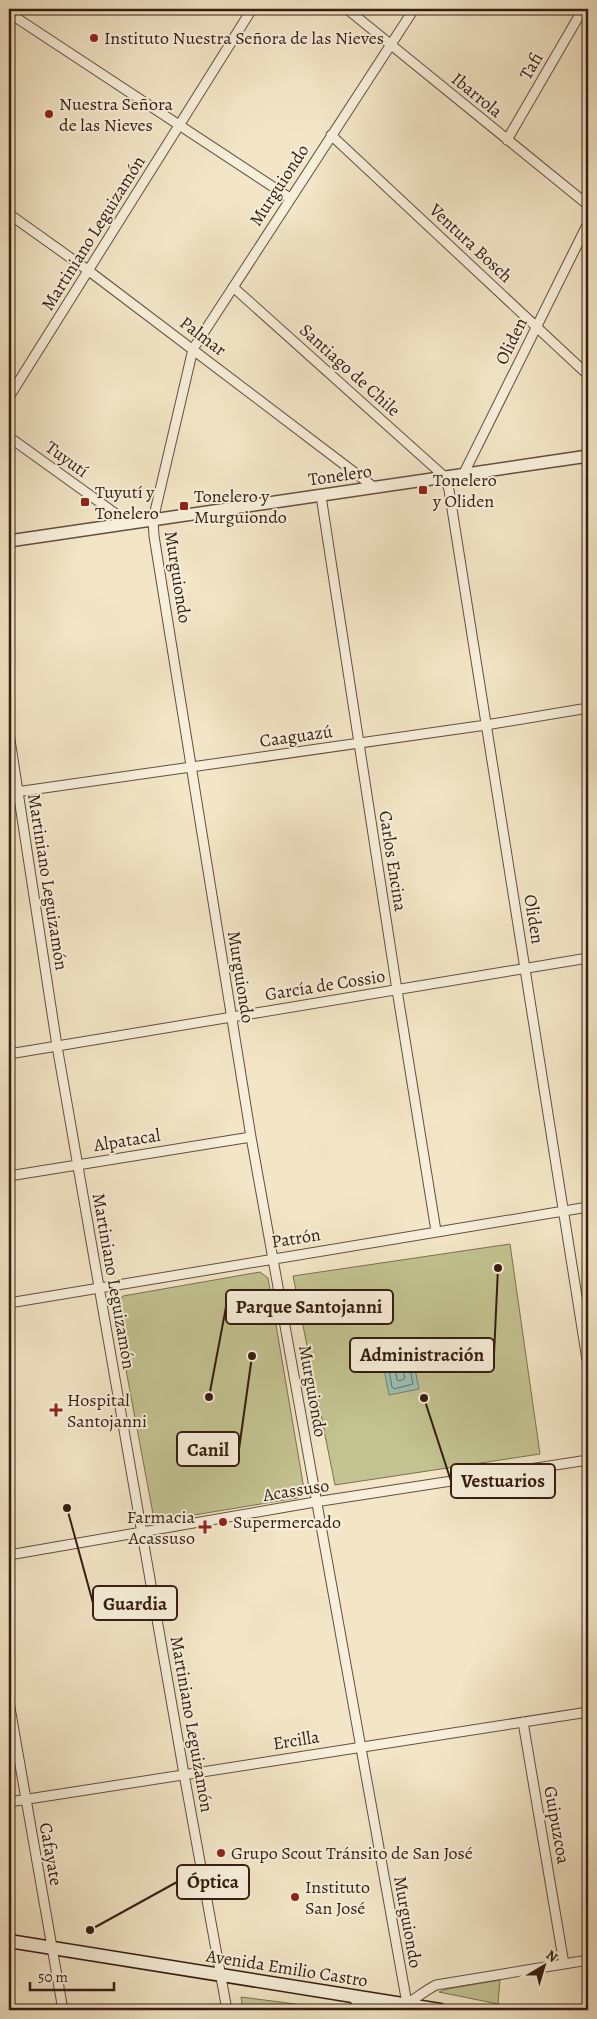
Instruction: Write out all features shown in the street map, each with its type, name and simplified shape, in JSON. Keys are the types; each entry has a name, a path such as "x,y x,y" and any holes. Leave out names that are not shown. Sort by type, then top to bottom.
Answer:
{"main road":[{"name":"Avenida Emilio Castro","path":"9,1941 354,1997 404,2009 440,2010"},
{"path":"354,1997 362,2004 364,2010"}],"street":[{"name":"Martiniano Leguizamón","path":"9,397 252,9"},
{"name":"Ibarrola","path":"347,9 390,46 588,205"},
{"name":"Murguiondo","path":"404,2009 360,1746 230,1017 153,520 193,349 414,9"},
{"name":"Tafi","path":"507,140 583,9"},
{"path":"9,13 290,198"},
{"name":"Ventura Bosch","path":"331,135 588,375"},
{"name":"Palmar","path":"9,214 89,271 375,488"},
{"name":"Oliden","path":"463,475 588,222"},
{"name":"Santiago de Chile","path":"233,287 445,477"},
{"name":"Tuyutí","path":"9,437 130,524"},
{"name":"Tonelero","path":"9,541 588,456"},
{"name":"Oliden","path":"445,477 449,490 588,1366"},
{"name":"Carlos Encina","path":"321,496 436,1231"},
{"name":"Caaguazú","path":"14,792 486,726 588,708"},
{"name":"Martiniano Leguizamón","path":"9,733 14,792 57,1046 227,2010"},
{"name":"García de Cossio","path":"9,1054 588,958"},
{"name":"Alpatacal","path":"9,1176 251,1136"},
{"name":"Patrón","path":"9,1303 588,1207"},
{"name":"Acassuso","path":"9,1554 316,1502 588,1460"},
{"name":"Cafayate","path":"9,1702 50,1947 63,2010"},
{"name":"Ercilla","path":"9,1802 588,1712"},
{"name":"Guipuzcoa","path":"523,1722 564,1964"},
{"path":"404,2009 422,1992 436,1985 588,1960"}],"green space":[{"path":"510,1244 540,1454 335,1485 293,1276"},
{"path":"260,1272 268,1278 304,1489 302,1495 297,1498 164,1520 157,1519 153,1514 114,1306 123,1296"},
{"path":"500,1980 498,2004 439,1992 447,1989"},
{"path":"241,1997 311,2006 314,2010 243,2010"}],"water":[{"path":"410,1344 419,1389 389,1395 380,1349"}],"place":[{"name":"Instituto Nuestra Señora de las Nieves","path":"94,38"},
{"name":"Nuestra Señora de las Nieves","path":"49,114"},
{"name":"Tonelero y Oliden","path":"423,490"},
{"name":"Tuyutí y Tonelero","path":"85,502"},
{"name":"Tonelero y Murguiondo","path":"184,506"},
{"name":"Administración","path":"498,1268"},
{"name":"Canil","path":"252,1356"},
{"name":"Parque Santojanni","path":"209,1397"},
{"name":"Vestuarios","path":"424,1398"},
{"name":"Hospital Santojanni","path":"56,1410"},
{"name":"Guardia","path":"67,1508"},
{"name":"Supermercado","path":"223,1522"},
{"name":"Farmacia Acassuso","path":"205,1527"},
{"name":"Grupo Scout Tránsito de San José","path":"221,1853"},
{"name":"Instituto San José","path":"295,1897"},
{"name":"Óptica","path":"90,1930"}]}
